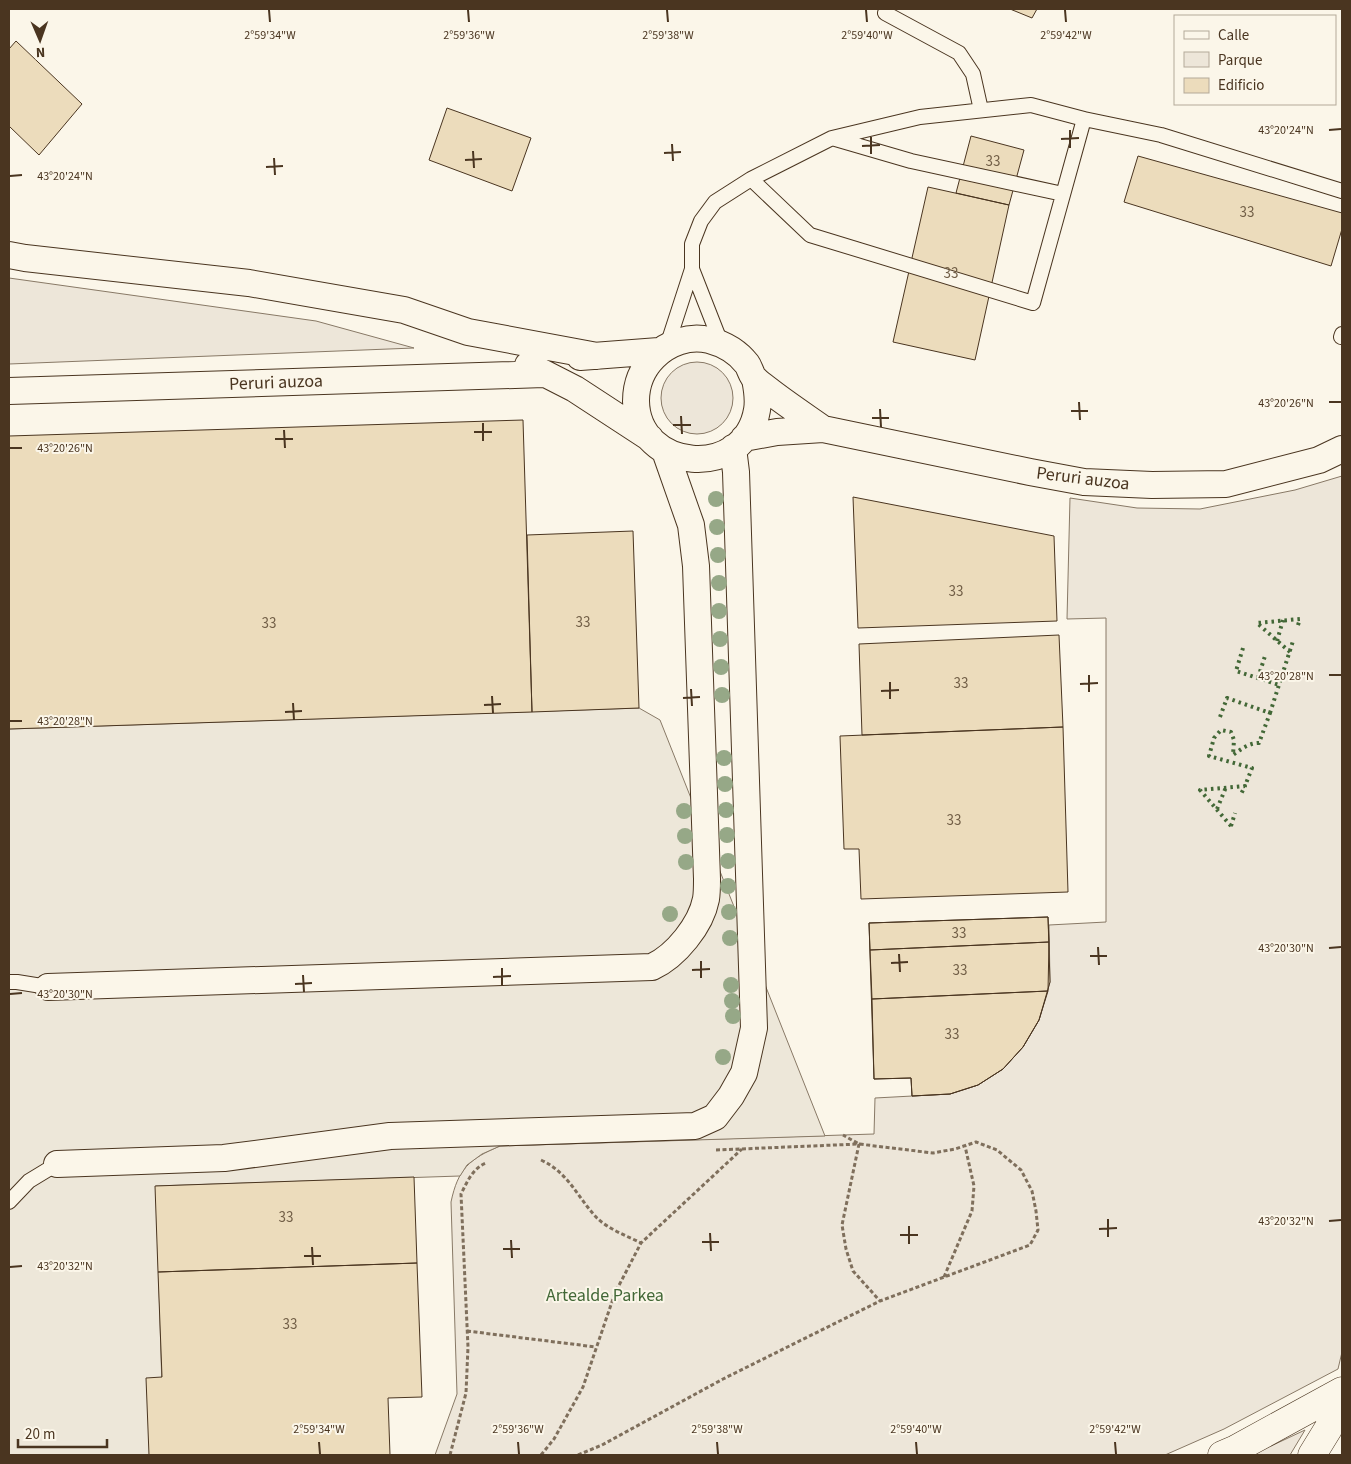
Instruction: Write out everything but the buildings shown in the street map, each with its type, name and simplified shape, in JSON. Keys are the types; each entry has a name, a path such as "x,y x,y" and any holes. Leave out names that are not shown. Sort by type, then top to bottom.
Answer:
{"highway":[{"path":"1222,1455 1342,1391"},
{"path":"1312,1455 1328,1428 1342,1397"}],"street":[{"name":"Peruri auzoa","path":"9,255 250,283 404,310 468,332 597,356"},
{"name":"Peruri auzoa","path":"468,332 575,389 657,444"},
{"path":"48,987 652,967 661,963 674,952 689,936 706,900 707,879 696,566 691,525 657,444 641,424 636,409 636,392 640,377 648,363 663,349 685,339 703,338 721,343 736,352 747,364 755,380 758,395 757,410 752,425 739,443 720,455 707,459 692,460 678,457 657,444"},
{"name":"Peruri auzoa","path":"544,374 550,364 561,359 663,349"},
{"name":"Peruri auzoa","path":"9,391 544,374"},
{"name":"Peruri auzoa","path":"755,380 824,429"},
{"name":"Peruri auzoa","path":"739,443 777,432 824,429 1075,480 1152,485 1226,484 1319,460 1342,449"},
{"path":"57,1164 224,1158 390,1136 695,1126 715,1117 731,1096 744,1074 754,1028 736,480 739,443"}],"lane":[{"path":"884,13 959,53 973,74 981,110"},
{"path":"663,349 692,269 692,244 701,221 715,202 751,179 832,138 920,116 1031,105 1084,119 1161,135 1342,191"},
{"path":"751,179 810,235 1033,302 1084,119"},
{"path":"832,138 910,161 1063,194"},
{"path":"692,269 721,343"},
{"path":"9,982 48,987"},
{"path":"9,1202 29,1181 57,1164"}],"path":[{"path":"844,1135 859,1144"},
{"path":"578,1455 602,1445 723,1380 880,1301 1030,1245 1038,1230 1032,1191 1021,1170 997,1150 976,1142 933,1153 859,1144 712,1150"},
{"path":"859,1144 842,1225 846,1249 853,1271 880,1301"},
{"path":"944,1277 972,1211 974,1186 965,1146"},
{"path":"540,1455 554,1439 582,1387 615,1293 640,1244 742,1149"},
{"path":"544,1156 534,1156 566,1176 581,1199 598,1219 640,1244"},
{"path":"450,1455 466,1393 467,1331 461,1194 468,1179 480,1165 489,1161"},
{"path":"467,1331 596,1347"}],"green space":[{"path":"9,278 316,321 414,348 9,364"},
{"path":"697,362 717,368 727,378 733,398 727,418 717,428 697,434 677,428 667,418 661,398 667,378 677,368"},
{"name":"Artealde Parkea","path":"1342,476 1342,1352 1338,1369 1224,1429 1165,1455 435,1455 457,1394 451,1202 461,1173 473,1161 500,1146 874,1134 875,1098 950,1094 978,1085 1003,1069 1023,1047 1039,1020 1050,982 1049,925 1106,922 1106,618 1067,619 1070,498 1137,508 1200,509 1295,490"},
{"path":"1305,1430 1290,1455 1252,1455"}],"shaded area":[{"path":"639,708 660,720 825,1136 500,1146 482,1154 467,1165 460,1176 156,1186 164,1455 9,1455 9,729"}],"hedge":[{"path":"1290,652 1257,623 1300,619 1297,628"},
{"path":"1277,641 1283,620"},
{"path":"1270,713 1293,641"},
{"path":"1243,648 1236,671 1279,685"},
{"path":"1258,678 1265,656"},
{"path":"1220,717 1227,698 1270,713 1259,743 1248,745 1233,755 1234,740 1231,732 1221,730 1214,738 1209,756 1252,768 1245,786"},
{"path":"1231,826 1200,790 1245,786 1240,796"},
{"path":"1217,809 1226,787"},
{"path":"1231,826 1235,813"}]}
